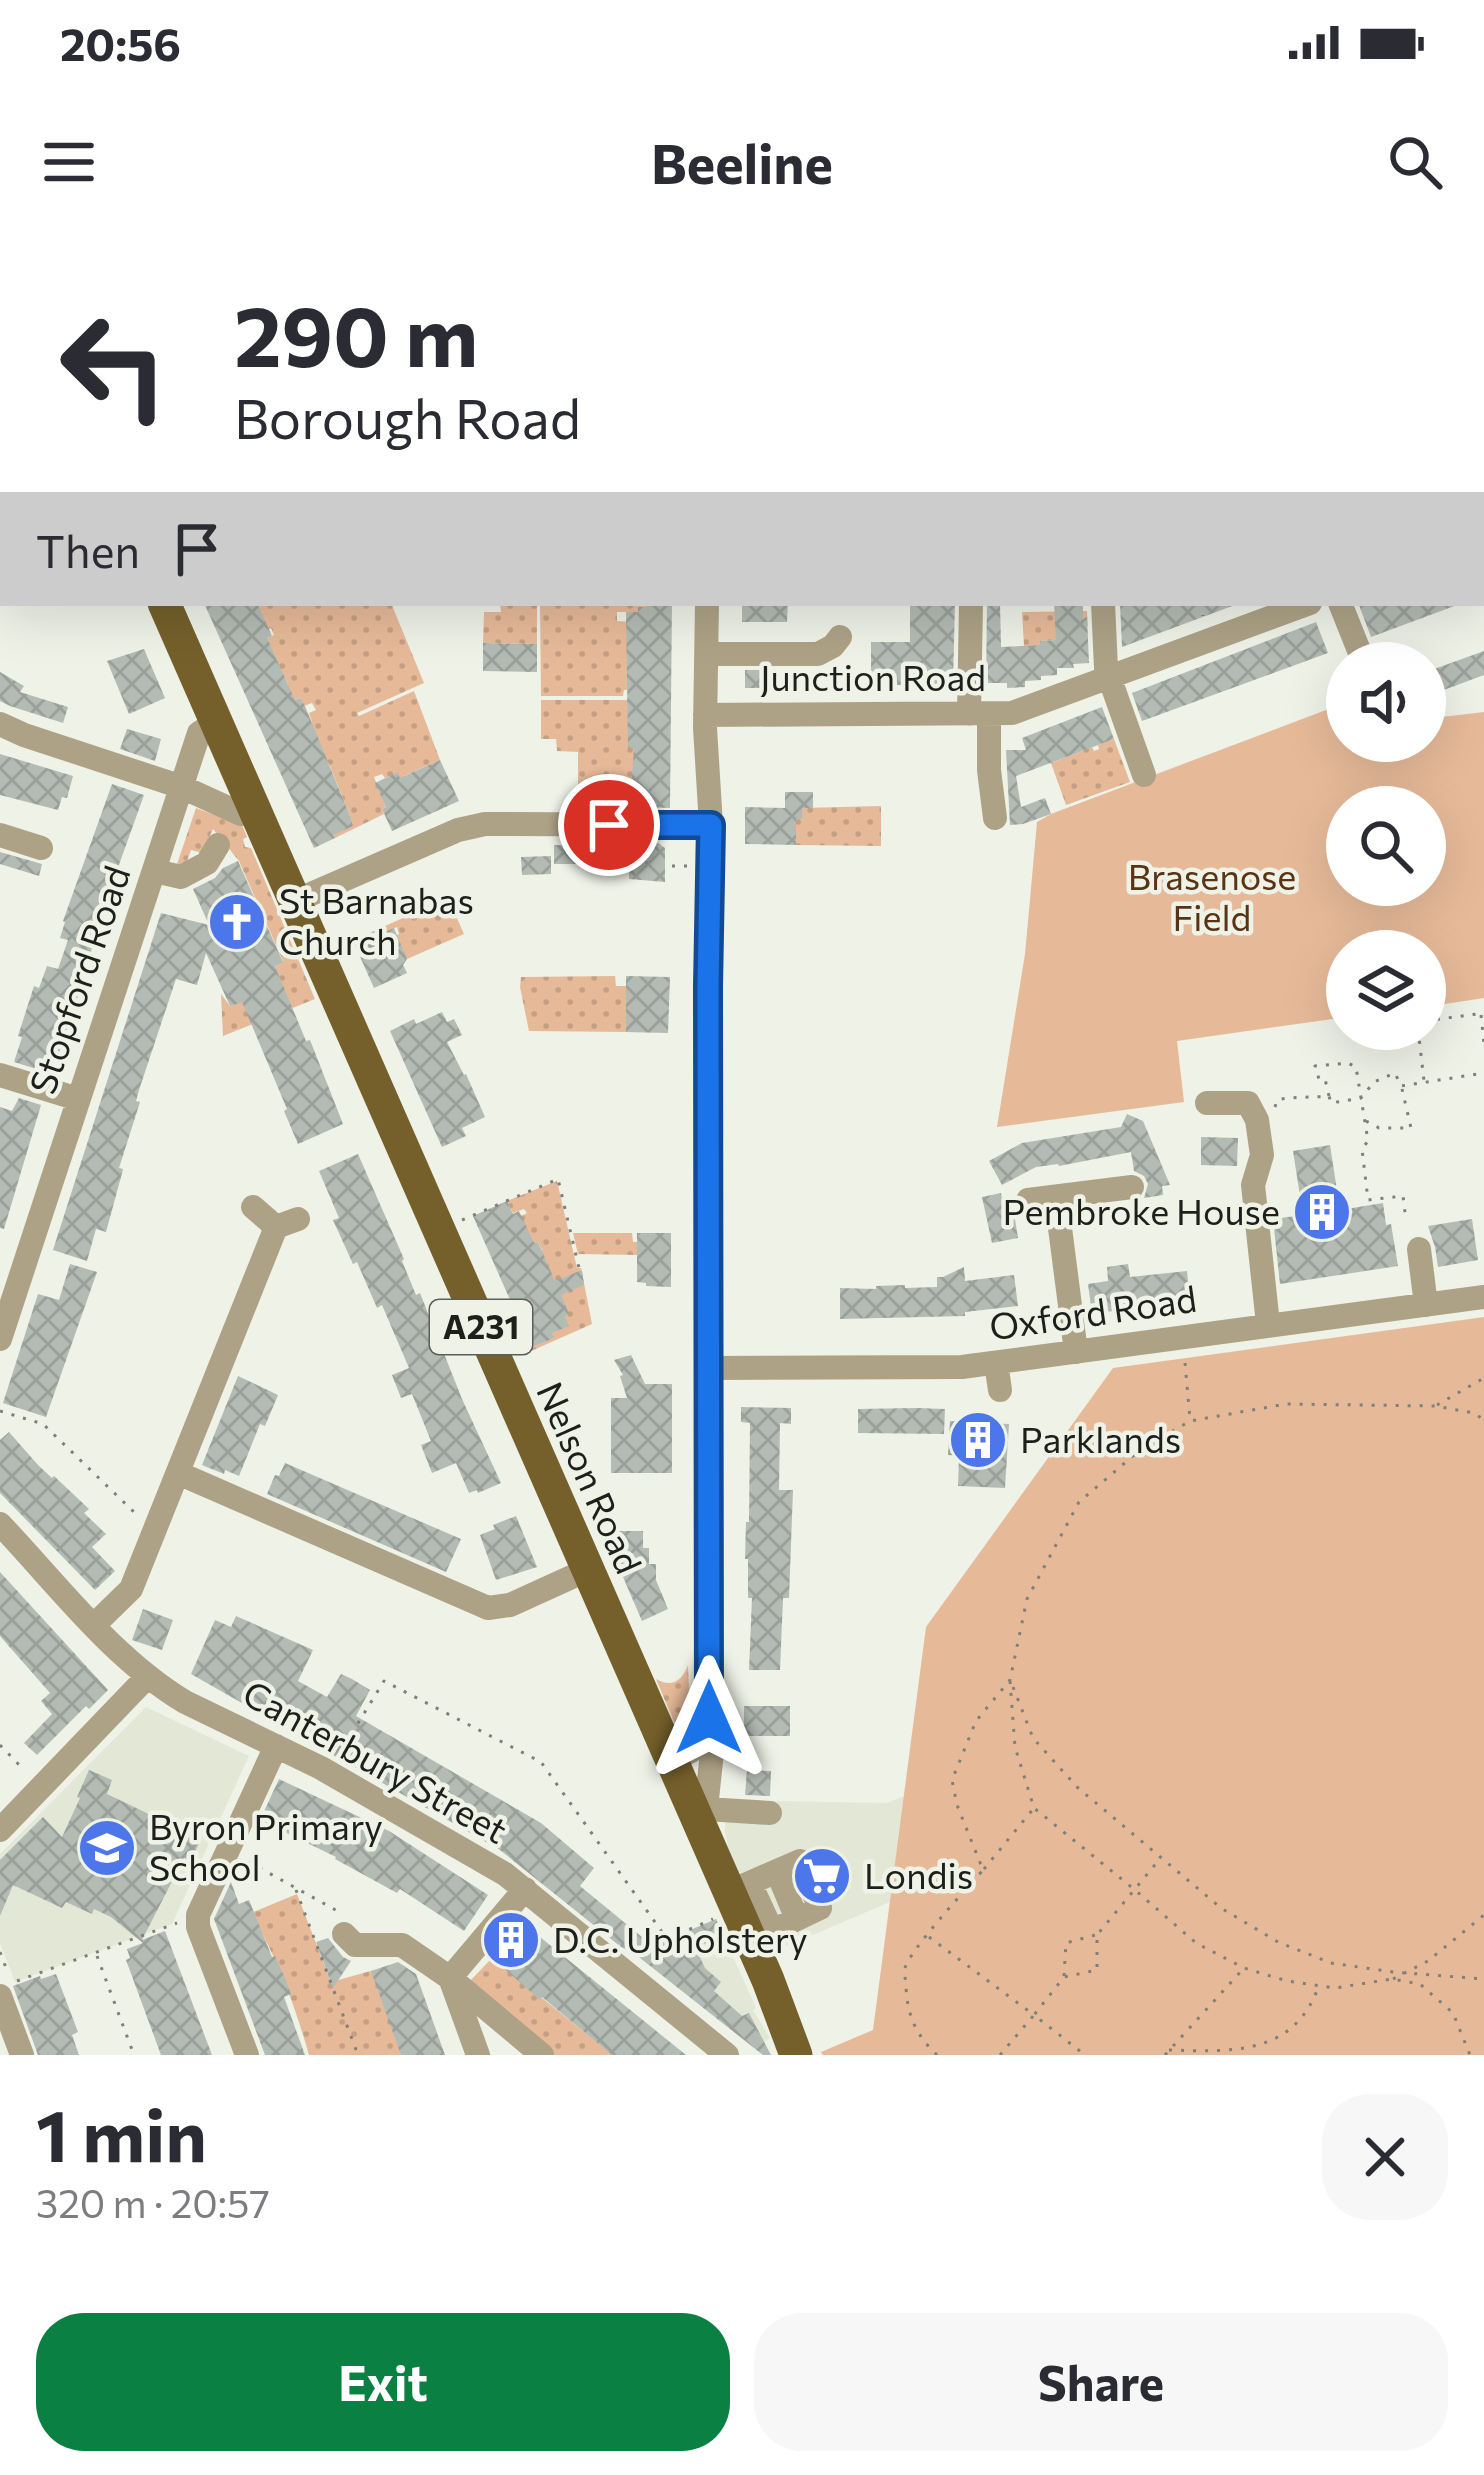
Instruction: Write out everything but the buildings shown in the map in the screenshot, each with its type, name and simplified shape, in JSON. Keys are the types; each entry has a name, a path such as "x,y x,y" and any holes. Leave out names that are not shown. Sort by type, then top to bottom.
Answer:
{"main road":[{"name":"Nelson Road","path":"165,606 671,1761 762,1936 793,2054"}],"street":[{"path":"707,606 712,1743 701,1813 770,1813"},
{"path":"971,606 979,714 995,818"},
{"path":"1103,606 1105,665 1144,775"},
{"name":"Junction Road","path":"705,715 1015,712 1301,606"},
{"path":"1341,606 1356,642"},
{"path":"707,654 818,653 840,637"},
{"name":"Stopford Road","path":"0,1339 199,733 217,722"},
{"path":"0,724 182,788 243,815 257,811"},
{"path":"295,901 458,830 485,824 711,825"},
{"path":"0,835 41,848"},
{"path":"155,871 182,877 207,863 218,845"},
{"path":"0,1076 78,1099"},
{"path":"1208,1103 1248,1103 1257,1125 1262,1155 1253,1185 1268,1324"},
{"path":"1028,1200 1132,1187"},
{"path":"1056,1196 1076,1352"},
{"path":"94,1625 131,1589 230,1342 287,1223 253,1208"},
{"path":"1419,1249 1426,1304"},
{"name":"Oxford Road","path":"709,1368 996,1363 1484,1297"},
{"path":"996,1363 1000,1390"},
{"path":"178,1473 488,1608 510,1605 587,1570"},
{"name":"Canterbury Street","path":"0,1524 116,1649 148,1676 185,1702 328,1772 430,1829 525,1888 624,1974 729,2055"},
{"path":"0,1830 148,1676"},
{"path":"671,1761 693,1748 709,1718"},
{"path":"247,2055 198,1927 198,1915 276,1746"},
{"path":"739,1894 800,1861 820,1909 762,1936"},
{"path":"450,1978 525,1888"},
{"path":"346,1926 355,1945 402,1945 450,1978 542,2055"},
{"path":"450,1978 478,2055"},
{"path":"0,1996 22,2055"}],"path":[{"path":"672,866 692,866"},
{"path":"1446,1018 1482,1013 1484,1044"},
{"path":"1420,1050 1424,1081"},
{"path":"1365,1120 1378,1128 1411,1128 1395,1073 1374,1082 1361,1098 1331,1102 1315,1066 1348,1063 1356,1067 1361,1098 1365,1120 1368,1141 1361,1149 1368,1200 1403,1196 1406,1221"},
{"path":"1401,1086 1484,1073"},
{"path":"1257,1125 1276,1121 1277,1100 1329,1096"},
{"path":"453,1224 558,1179 579,1268"},
{"path":"1181,1337 1190,1421"},
{"path":"1436,1406 1484,1378"},
{"path":"1484,1420 1474,1413 1436,1406 1286,1404 1190,1421 1140,1450 1079,1502 1027,1600 1010,1679 1015,1747 1034,1808 1196,1943 1244,1968 1335,1988 1392,1979 1428,1961 1484,1915"},
{"path":"0,1412 43,1424 154,1532"},
{"path":"1010,1679 1033,1738 1084,1792 1221,1908 1278,1942 1331,1964 1484,1979"},
{"path":"982,1870 952,1780 976,1721 1010,1679"},
{"path":"328,1772 384,1681 541,1762 667,1939 739,1894"},
{"path":"0,1745 40,1787"},
{"path":"937,2055 919,2036 907,2006 905,1967 1034,1808"},
{"path":"227,1850 295,1888 346,1926"},
{"path":"1000,2055 1064,1977 1066,1943 1097,1935 1160,1858"},
{"path":"295,1888 358,2055"},
{"path":"0,1952 12,1984 198,1915"},
{"path":"1064,1977 1097,1970 1097,1935"},
{"path":"928,1936 1085,2055"},
{"path":"97,1954 134,2055"},
{"path":"1420,1984 1428,1961"},
{"path":"1165,2055 1244,1968"},
{"path":"1392,1979 1420,1984 1453,2013 1470,2055"},
{"path":"1169,2050 1236,2052 1265,2046 1292,2032 1310,2010 1319,1985"}],"shaded area":[{"name":"Byron Primary School","path":"146,1707 249,1756 172,1924 15,1982 0,1943 0,1854"},
{"path":"904,1796 890,1902 773,1952 729,1851 726,1800 887,1803"},
{"path":"716,1919 753,2010 770,2038 756,2047 635,1954"}],"green space":[{"path":"256,606 392,606 424,683 357,713 414,691 440,760 404,776 408,795 398,773 374,777 386,807 384,814 335,838 350,816 330,766 289,732 312,722 309,713 316,710 312,703 304,706 300,698 270,691 288,684 284,676 275,680 277,660 270,646 254,653 250,646 274,635 271,628 247,638"},
{"path":"500,606 537,606 537,644 483,643 484,612 501,612"},
{"path":"540,606 646,606 638,607 638,612 617,612 617,621 633,622 627,656 646,689 624,690 623,696 541,696"},
{"path":"1087,611 1088,626 1056,634 1056,640 1040,641 1040,645 1024,646 1022,612"},
{"path":"541,700 629,700 628,747 647,748 631,790 578,789 578,752 557,751 556,739 541,739"},
{"name":"Brasenose Field","path":"1326,710 1326,762 1446,762 1446,717 1484,712 1484,998 1446,1004 1446,930 1326,930 1326,1020 1177,1041 1184,1102 997,1127 1025,954 1037,822"},
{"path":"1114,739 1130,782 1066,805 1051,763 1092,747 1094,751"},
{"path":"881,806 881,846 796,845 771,819 802,819 802,808"},
{"path":"196,808 242,825 245,847 251,848 315,999 223,1036 221,994 230,1006 282,984 275,966 283,961 239,861 213,829 202,853 191,850 184,869 176,867"},
{"path":"448,898 464,934 407,959 395,936 397,927 378,935 376,930"},
{"path":"615,976 616,986 642,986 626,995 626,1032 529,1031 521,977"},
{"path":"557,1181 592,1324 529,1352 553,1338 565,1316 550,1271 520,1260 542,1250 538,1242 528,1246 521,1216 527,1213 524,1209 513,1213 507,1201"},
{"path":"573,1233 632,1233 637,1255 578,1254"},
{"path":"1484,1317 1484,2055 823,2055 821,2052 873,2030 926,1627 1113,1368"},
{"path":"688,1665 690,1717 687,1722 674,1722 656,1679 676,1681"},
{"path":"297,1894 331,1982 385,1967 401,2055 309,2055 284,1982 251,1913"},
{"path":"492,1958 613,2055 551,2055 469,1982"}],"place":[{"name":"St Barnabas Church","path":"237,922"},
{"name":"Pembroke House","path":"1322,1212"},
{"name":"Parklands","path":"978,1440"},
{"name":"Byron Primary School","path":"107,1848"},
{"name":"Londis","path":"822,1876"},
{"name":"D.C. Upholstery","path":"511,1940"}],"route":[{"path":"609,825 711,825 709,1718"}]}
